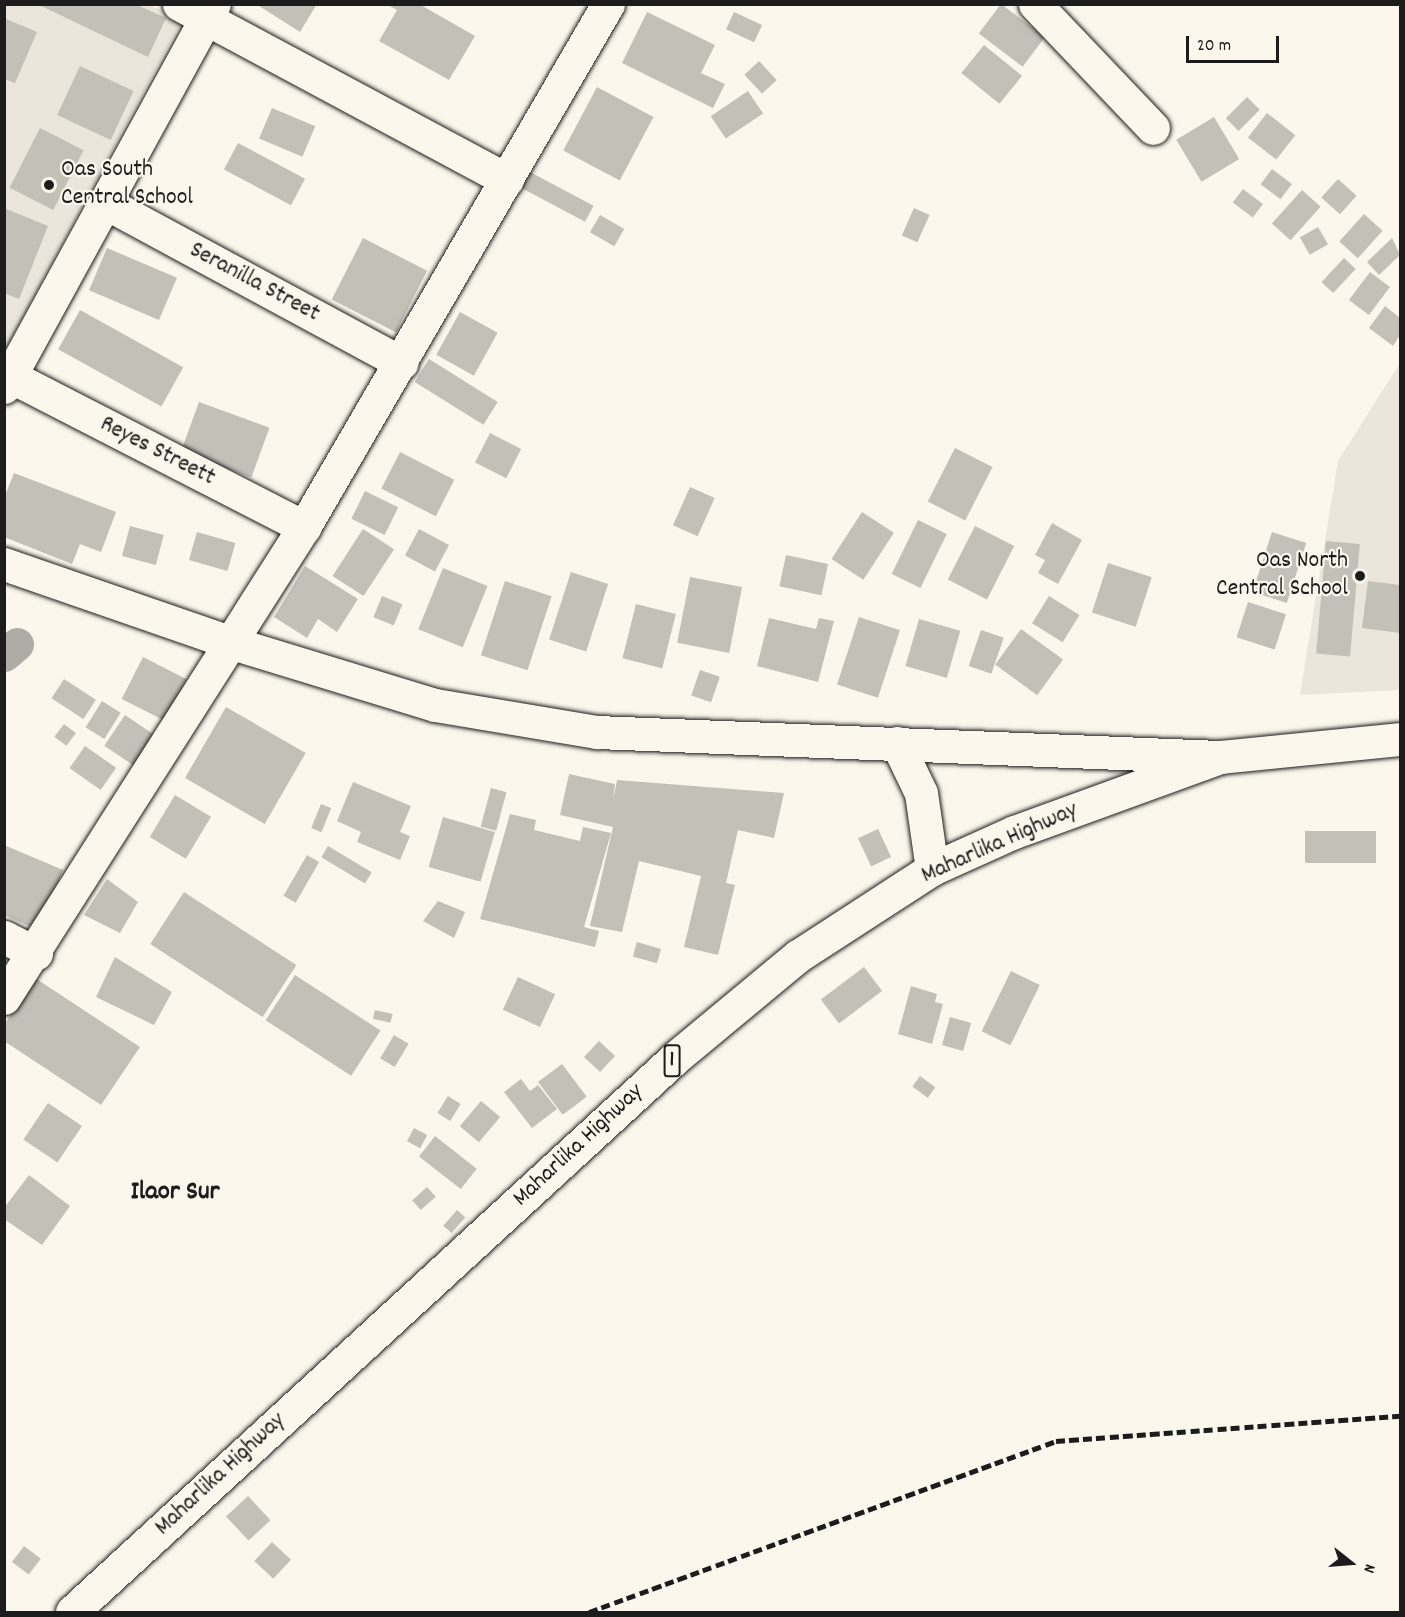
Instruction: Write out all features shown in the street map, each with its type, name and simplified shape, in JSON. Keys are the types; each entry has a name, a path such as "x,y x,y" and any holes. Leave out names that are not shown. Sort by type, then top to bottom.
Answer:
{"main road":[{"path":"4,998 36,953 229,642 304,527 402,363 608,4"},
{"path":"1035,4 1153,128"},
{"path":"7,381 106,203 200,9 507,180"},
{"name":"Seranilla Street","path":"106,203 402,363"},
{"name":"Reyes Streett","path":"7,381 304,527"},
{"path":"4,564 229,642 435,705 597,732 1220,757"},
{"name":"Maharlika Highway","path":"72,1612 675,1058 798,956 932,869 1014,832 1220,757 1401,739"},
{"path":"897,743 921,793 932,869"},
{"path":"4,937 36,953"}],"shaded area":[{"name":"Oas South Central School","path":"5,5 150,5 182,20 5,350"},
{"name":"Oas North Central School","path":"1400,363 1400,690 1300,695 1338,461"}],"building":[{"path":"37,4 135,4 166,18 148,57"},
{"path":"256,4 317,4 300,32"},
{"path":"386,4 419,4 475,36 449,80 379,41 397,10"},
{"path":"1001,4 1045,37 1023,67 979,34"},
{"path":"647,12 715,45 701,73 725,84 713,108 622,63"},
{"path":"734,12 762,25 754,42 726,29"},
{"path":"4,18 37,32 15,83 4,79"},
{"path":"984,45 1022,76 999,104 961,73"},
{"path":"759,61 777,80 762,94 744,75"},
{"path":"80,66 133,91 111,140 57,115"},
{"path":"597,87 654,117 620,181 563,151"},
{"path":"748,91 763,113 726,139 711,116"},
{"path":"1247,97 1260,110 1239,131 1226,118"},
{"path":"272,108 315,126 302,157 259,138"},
{"path":"1267,113 1295,135 1276,160 1248,137"},
{"path":"1214,117 1239,159 1202,182 1176,140"},
{"path":"40,128 84,150 53,210 10,188"},
{"path":"238,143 305,179 291,205 224,169"},
{"path":"1272,169 1292,184 1281,199 1261,184"},
{"path":"530,172 594,206 585,222 522,188"},
{"path":"1338,179 1357,196 1340,214 1321,198"},
{"path":"1243,189 1263,204 1253,218 1233,203"},
{"path":"1302,190 1321,207 1290,240 1272,223"},
{"path":"4,208 48,226 19,299 4,293"},
{"path":"914,208 930,215 917,242 902,235"},
{"path":"1364,214 1383,231 1358,258 1339,241"},
{"path":"600,215 624,229 614,246 590,232"},
{"path":"1318,227 1328,244 1310,255 1300,238"},
{"path":"363,238 427,271 396,332 332,299"},
{"path":"1392,238 1400,255 1379,275 1367,262"},
{"path":"107,248 177,278 159,320 89,290"},
{"path":"1344,258 1356,269 1333,293 1321,282"},
{"path":"1370,272 1390,287 1369,315 1349,300"},
{"path":"1385,306 1400,318 1400,335 1393,346 1369,328"},
{"path":"80,310 183,367 161,407 58,349"},
{"path":"460,312 498,333 474,376 436,355"},
{"path":"429,359 498,402 483,425 415,382"},
{"path":"199,402 269,428 251,477 181,452"},
{"path":"490,433 521,449 506,478 475,462"},
{"path":"955,448 992,467 965,521 928,501"},
{"path":"400,452 454,480 436,516 381,489"},
{"path":"14,473 116,512 101,552 80,544 72,564 4,537 4,498"},
{"path":"690,487 715,498 698,536 673,525"},
{"path":"365,491 398,507 385,535 351,519"},
{"path":"862,512 894,533 863,580 832,559"},
{"path":"918,520 947,534 920,588 892,574"},
{"path":"1052,523 1082,540 1058,584 1038,573 1045,560 1035,555"},
{"path":"130,526 164,535 156,565 122,556"},
{"path":"975,526 1014,546 987,599 948,579"},
{"path":"363,529 394,549 364,596 333,576"},
{"path":"419,529 449,545 435,571 405,555"},
{"path":"197,532 235,543 227,571 189,560"},
{"path":"1272,532 1306,543 1287,603 1253,592"},
{"path":"1326,541 1360,544 1350,657 1316,654"},
{"path":"786,555 828,564 821,595 779,586"},
{"path":"1108,563 1152,577 1136,627 1092,612"},
{"path":"305,566 358,599 337,632 318,619 307,638 274,617"},
{"path":"443,568 488,586 463,647 418,629"},
{"path":"571,572 608,584 586,652 549,640"},
{"path":"690,577 742,587 729,653 677,643"},
{"path":"505,581 552,596 527,670 481,655"},
{"path":"1368,581 1400,585 1400,633 1362,628"},
{"path":"382,596 402,604 394,626 373,617"},
{"path":"1049,596 1080,615 1063,642 1032,623"},
{"path":"1248,602 1286,614 1275,650 1237,637"},
{"path":"636,604 676,614 662,668 622,658"},
{"path":"859,617 900,630 878,698 837,685"},
{"path":"769,618 816,629 819,618 834,621 818,682 757,666"},
{"path":"919,619 960,631 947,678 905,666"},
{"path":"1021,629 1063,660 1037,695 995,665"},
{"path":"981,630 1004,638 991,674 969,666"},
{"path":"143,657 187,679 165,721 122,699"},
{"path":"700,670 720,677 711,702 691,696"},
{"path":"64,679 96,700 83,719 51,698"},
{"path":"102,701 121,713 104,739 86,727"},
{"path":"226,707 306,753 265,824 185,778"},
{"path":"125,715 155,735 134,766 104,746"},
{"path":"64,724 76,733 66,746 54,737"},
{"path":"85,746 116,768 101,790 70,768"},
{"path":"569,774 615,784 613,801 617,780 784,793 774,838 738,830 726,883 735,885 718,955 684,947 701,876 639,861 622,932 590,926 613,827 560,815"},
{"path":"353,782 411,806 400,832 410,836 400,860 357,842 361,832 337,821"},
{"path":"491,788 506,792 496,831 481,827"},
{"path":"175,795 211,817 186,859 150,837"},
{"path":"321,804 331,808 321,832 311,828"},
{"path":"510,814 536,820 534,830 580,841 583,827 611,833 584,927 599,931 595,947 480,919"},
{"path":"443,817 495,832 481,882 429,867"},
{"path":"878,829 891,857 871,866 858,838"},
{"path":"1305,831 1376,831 1376,863 1305,863"},
{"path":"4,845 63,870 38,930 4,915"},
{"path":"328,846 372,872 365,883 321,857"},
{"path":"307,855 319,862 296,903 284,896"},
{"path":"107,879 138,902 120,933 84,915"},
{"path":"184,892 296,965 263,1017 150,944"},
{"path":"438,901 465,912 454,938 423,921"},
{"path":"637,942 661,949 657,963 633,956"},
{"path":"115,957 172,992 154,1025 96,997"},
{"path":"864,967 882,991 839,1023 821,999"},
{"path":"1011,971 1040,985 1010,1045 982,1031"},
{"path":"295,975 381,1031 351,1076 266,1020"},
{"path":"518,977 555,994 540,1027 503,1010"},
{"path":"35,978 140,1047 101,1105 4,1041 4,1025"},
{"path":"911,986 937,994 935,1002 943,1004 932,1044 898,1034"},
{"path":"375,1010 393,1014 391,1023 373,1019"},
{"path":"950,1017 971,1023 963,1051 942,1045"},
{"path":"394,1035 409,1044 395,1067 380,1058"},
{"path":"599,1041 615,1056 600,1072 584,1057"},
{"path":"562,1064 587,1097 563,1115 538,1082"},
{"path":"920,1076 935,1087 928,1098 912,1087"},
{"path":"521,1079 530,1091 538,1085 557,1109 532,1128 504,1092"},
{"path":"448,1096 461,1104 450,1121 437,1113"},
{"path":"481,1101 500,1117 479,1142 460,1126"},
{"path":"48,1103 82,1126 57,1162 23,1139"},
{"path":"414,1128 427,1135 420,1148 407,1141"},
{"path":"435,1136 477,1169 461,1189 419,1156"},
{"path":"29,1175 70,1206 42,1245 4,1219 4,1208"},
{"path":"427,1187 436,1197 421,1210 412,1200"},
{"path":"457,1210 465,1217 452,1233 443,1226"},
{"path":"248,1496 271,1520 249,1541 226,1516"},
{"path":"272,1542 291,1560 273,1579 254,1561"},
{"path":"24,1546 41,1559 29,1575 12,1562"}],"waterway":[{"path":"4,655 17,644"}],"railway":[{"path":"589,1612 1056,1441 1400,1416"}],"place":[{"name":"Oas South Central School","path":"49,185"},
{"name":"Oas North Central School","path":"1360,576"}],"district":[{"name":"Ilaor Sur","path":"175,1193"}]}
